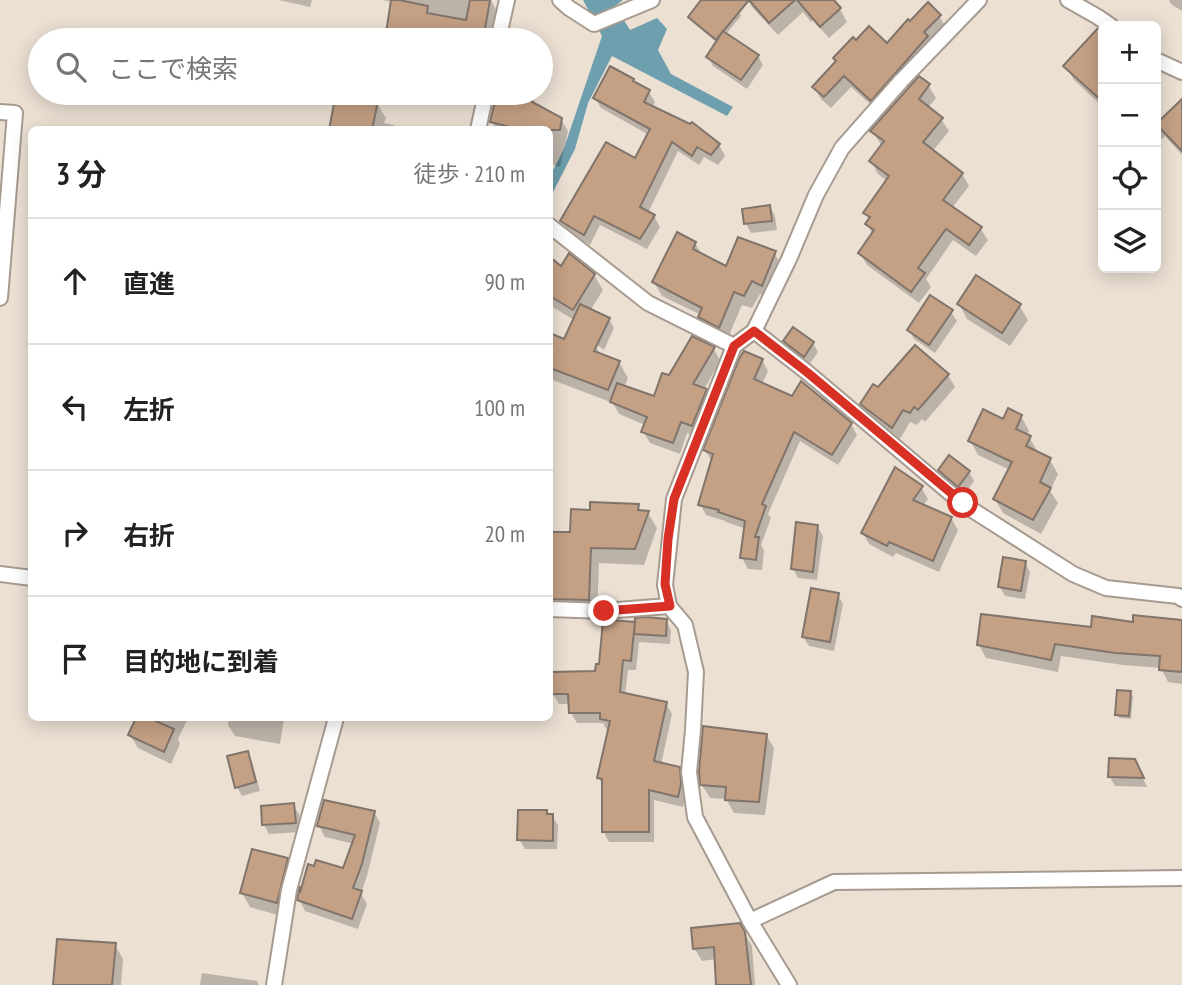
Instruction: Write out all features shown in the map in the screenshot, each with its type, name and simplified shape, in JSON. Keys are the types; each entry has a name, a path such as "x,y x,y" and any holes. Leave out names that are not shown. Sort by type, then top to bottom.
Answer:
{"street":[{"path":"501,28 508,0"},
{"path":"560,0 594,24 652,0"},
{"path":"789,985 695,817 689,772 696,672 685,625 670,606 665,584 674,499 734,346 754,331 816,195 842,149 901,81 979,0"},
{"path":"1068,0 1104,21"},
{"path":"1161,62 1182,72"},
{"path":"479,126 483,105"},
{"path":"0,112 15,113 0,298"},
{"path":"553,228 648,303 734,346"},
{"path":"754,331 963,503 1073,574 1106,588 1178,596 1182,599"},
{"path":"0,575 28,578"},
{"path":"553,609 604,611 670,606"},
{"path":"274,985 289,890 335,721"},
{"path":"751,921 834,882 1182,878"}],"water":[{"path":"583,0 623,0 615,6 630,30 657,18 667,29 658,50 671,74 733,107 727,116 612,56 588,103 575,149 553,192 553,170 563,151 602,36"}],"building":[{"path":"391,0 428,6 427,13 466,20 470,0 490,0 485,28 387,28"},
{"path":"701,0 749,0 716,40 688,17"},
{"path":"749,0 795,0 769,23"},
{"path":"797,0 834,0 841,8 820,27"},
{"path":"928,2 941,15 924,32 928,36 871,101 844,76 824,97 812,87 836,61 833,58 853,37 856,40 869,26 887,43 908,19 910,21"},
{"path":"1098,28 1098,98 1063,66"},
{"path":"723,31 759,55 741,80 706,57"},
{"path":"610,66 650,90 644,102 690,124 692,122 720,144 711,155 697,147 692,156 672,142 640,207 655,215 640,239 594,216 584,235 560,221 606,142 635,158 650,129 593,98"},
{"path":"919,76 930,84 919,99 943,118 923,142 963,173 943,200 982,227 969,245 946,229 918,268 925,273 911,292 858,253 874,230 865,224 870,217 863,213 889,176 869,161 884,141 870,131"},
{"path":"1182,99 1182,151 1161,129 1161,119"},
{"path":"334,105 377,105 373,126 330,126"},
{"path":"494,105 538,105 562,118 560,130 553,130 553,126 506,126 490,122"},
{"path":"770,205 772,221 744,224 742,209"},
{"path":"677,232 696,242 693,249 726,266 738,237 776,251 762,286 752,281 744,296 734,292 719,328 698,317 702,308 652,282"},
{"path":"569,253 595,274 573,310 553,298 553,259 561,266"},
{"path":"976,275 1021,304 1002,333 957,304"},
{"path":"930,295 953,310 929,345 907,330"},
{"path":"580,304 610,318 594,351 620,361 608,390 553,369 553,334 564,339"},
{"path":"793,327 814,342 804,357 783,341"},
{"path":"692,336 715,347 693,384 707,389 692,426 681,422 673,443 641,432 647,417 610,402 617,383 654,396 662,373 669,375"},
{"path":"915,345 949,374 918,410 914,407 910,413 903,410 892,428 860,404 873,384 878,387"},
{"path":"744,351 763,359 754,379 792,396 801,381 852,423 832,455 794,432 762,504 766,506 755,537 759,537 756,560 740,558 745,521 698,505 713,454 703,450"},
{"path":"1008,408 1022,415 1016,429 1031,436 1026,446 1051,458 1040,482 1051,488 1033,520 993,499 1012,462 968,441 983,409 1003,419"},
{"path":"949,455 970,471 958,487 938,470"},
{"path":"895,467 923,486 913,500 952,517 933,561 889,542 887,546 861,533"},
{"path":"590,502 639,504 638,510 649,511 635,549 591,548 589,600 553,599 553,532 570,532 571,509 590,510"},
{"path":"796,522 818,525 813,572 791,569"},
{"path":"1003,557 1026,561 1021,591 998,587"},
{"path":"811,588 839,593 830,642 802,637"},
{"path":"981,614 1091,627 1092,616 1133,622 1133,615 1182,620 1182,672 1159,670 1160,656 1115,653 1055,644 1051,660 977,645"},
{"path":"635,618 667,619 666,636 634,634"},
{"path":"603,621 635,622 631,661 623,660 620,692 667,702 654,761 680,767 681,784 678,797 649,790 649,832 602,832 602,779 597,778 610,721 600,719 600,713 569,713 568,694 553,694 553,672 595,671 596,664 599,664"},
{"path":"1117,690 1131,691 1129,716 1115,715"},
{"path":"135,721 156,721 174,729 164,752 128,735"},
{"path":"703,726 767,734 759,802 725,800 726,787 700,785"},
{"path":"248,751 256,782 235,788 227,756"},
{"path":"1109,758 1135,759 1144,778 1108,777"},
{"path":"324,800 375,811 353,888 362,891 352,919 297,900 308,864 314,866 316,860 343,868 355,835 317,826"},
{"path":"294,803 296,823 262,825 261,806"},
{"path":"518,810 547,810 547,814 553,814 553,841 517,840"},
{"path":"252,849 288,858 277,903 240,893"},
{"path":"740,923 745,932 751,985 716,985 714,947 693,949 691,928"},
{"path":"57,939 116,943 112,985 53,985"}],"route":[{"path":"604,611 670,606 665,584 674,499 734,346 754,331 963,503"}]}
